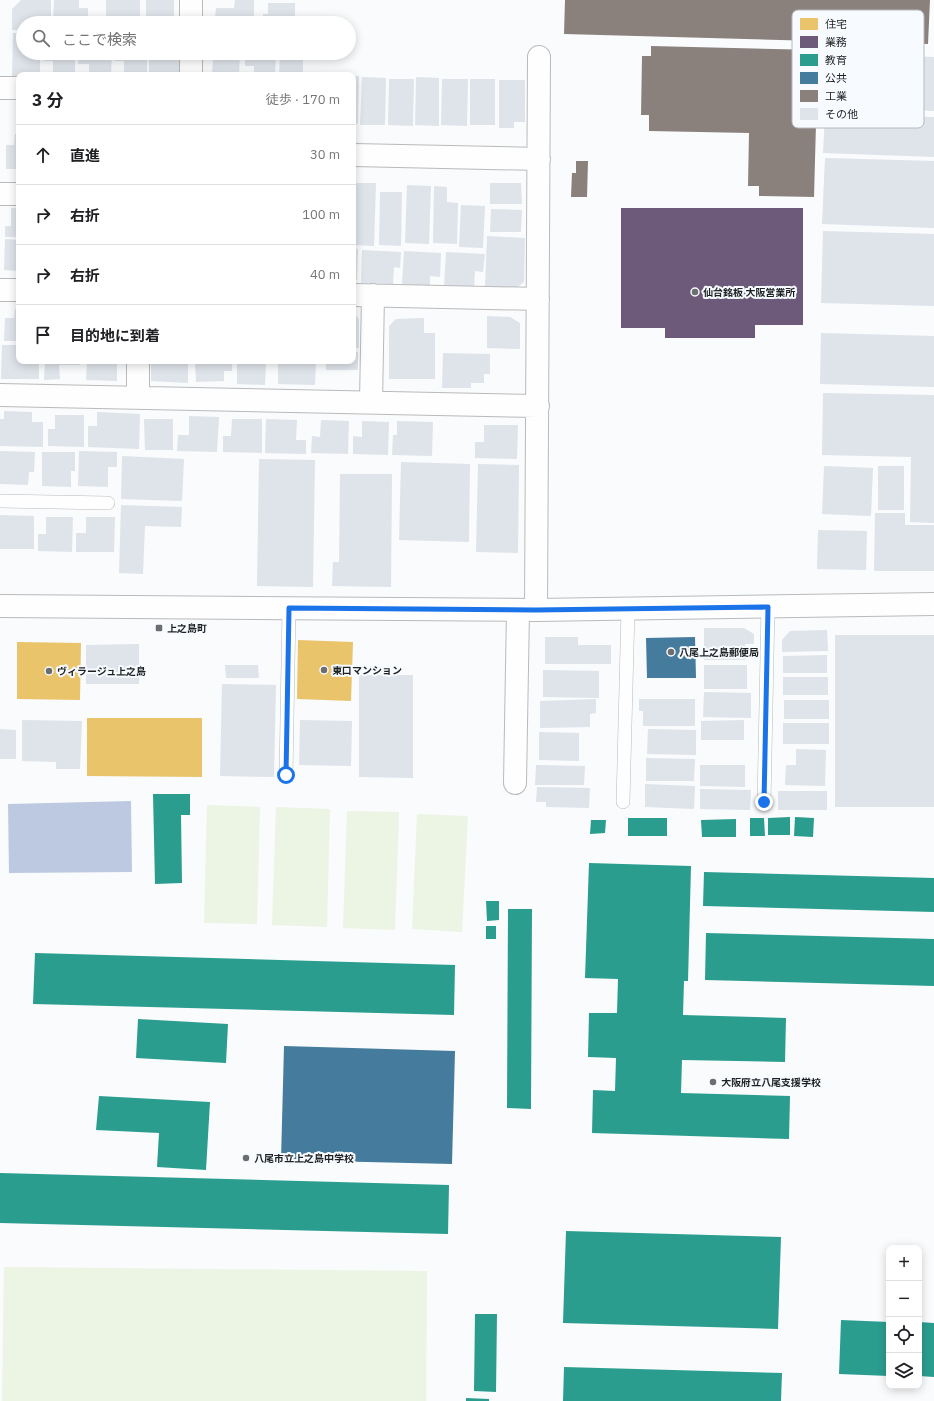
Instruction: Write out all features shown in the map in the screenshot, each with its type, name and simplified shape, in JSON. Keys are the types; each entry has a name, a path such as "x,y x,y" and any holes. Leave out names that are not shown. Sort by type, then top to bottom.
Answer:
{"street":[{"path":"191,0 191,16"},
{"path":"515,783 527,610 538,406 539,58"},
{"path":"191,60 191,72"},
{"path":"0,88 16,88"},
{"path":"356,155 539,159"},
{"path":"0,194 16,194"},
{"path":"0,290 16,290"},
{"path":"371,402 363,295 538,299"},
{"path":"138,364 138,397"},
{"path":"0,396 138,397 538,406"},
{"path":"0,606 527,610 934,604"}],"lane":[{"path":"0,501 108,503"},
{"path":"764,802 768,607"},
{"path":"286,775 289,608"},
{"path":"624,802 628,609"}],"green space":[{"path":"207,805 260,807 257,924 204,923"},
{"path":"276,807 330,809 327,927 272,925"},
{"path":"347,811 399,812 395,930 343,928"},
{"path":"417,814 468,816 462,932 412,929"},
{"path":"4,1267 427,1271 426,1401 2,1401"}],"water":[{"path":"131,801 132,872 9,873 8,804"}],"building: 住宅":[{"name":"東口マンション","path":"298,640 353,642 351,701 297,699"},
{"name":"ヴィラージュ上之島","path":"17,642 81,643 80,700 17,699"},
{"path":"87,718 202,718 202,777 87,776"}],"building: 業務":[{"path":"621,208 803,208 803,325 755,325 755,338 665,338 665,328 621,328"}],"building: 教育":[{"path":"153,794 190,794 190,815 181,815 182,883 155,884"},
{"path":"790,817 790,835 768,835 768,818"},
{"path":"795,817 814,818 813,837 794,836"},
{"path":"628,818 667,818 667,836 628,836"},
{"path":"750,818 764,818 765,836 750,836"},
{"path":"736,819 736,837 702,837 701,820"},
{"path":"591,820 606,820 605,833 590,834"},
{"path":"589,863 691,866 688,981 684,981 683,1015 786,1018 785,1062 682,1060 681,1093 790,1096 789,1139 592,1133 593,1090 615,1091 616,1058 588,1057 589,1013 617,1013 618,979 585,978"},
{"path":"704,872 934,878 934,912 703,906"},
{"path":"486,901 499,901 499,920 487,921"},
{"path":"508,909 532,909 531,1109 507,1108"},
{"path":"486,926 496,926 496,939 486,939"},
{"path":"706,933 934,939 934,986 705,980"},
{"path":"35,953 455,965 454,1015 33,1004"},
{"path":"138,1019 228,1024 226,1063 136,1058"},
{"path":"99,1096 210,1102 206,1170 157,1167 159,1133 96,1130"},
{"path":"0,1173 449,1185 448,1234 0,1223"},
{"path":"566,1231 781,1237 778,1329 563,1323"},
{"path":"475,1314 497,1314 496,1392 474,1391"},
{"path":"841,1320 886,1322 886,1376 839,1374"},
{"path":"922,1322 934,1323 934,1377 922,1376"},
{"path":"564,1367 782,1373 781,1401 563,1401"},
{"path":"466,1398 489,1399 489,1401 466,1401"}],"building: 公共":[{"path":"695,637 696,678 647,678 646,638"},
{"path":"284,1046 455,1051 452,1164 281,1160"}],"building: 工業":[{"path":"565,0 930,0 928,44 924,44 924,10 792,10 792,40 564,34"},
{"path":"651,46 792,49 792,128 816,128 814,197 759,196 759,186 748,186 749,133 649,131 649,115 641,115 642,56 651,56"},
{"path":"576,161 588,161 587,197 571,197 572,173 576,173"}],"building: その他":[{"path":"21,0 51,0 51,16 16,16 16,30 12,30 12,9"},
{"path":"54,0 79,0 79,8 88,8 88,16 53,16"},
{"path":"106,0 140,0 140,16 106,16"},
{"path":"146,0 174,0 174,16 146,16"},
{"path":"235,0 254,0 254,16 215,16 216,8 234,8"},
{"path":"268,3 295,3 295,16 263,16 263,14 268,14"},
{"path":"13,33 16,33 16,60 40,60 40,72 16,72 16,78 12,77"},
{"path":"924,57 934,57 934,111 924,111"},
{"path":"75,60 75,72 53,72 53,61 44,61"},
{"path":"78,60 112,60 111,72 89,72 89,64 78,64"},
{"path":"147,60 147,72 124,72 124,61 115,61"},
{"path":"149,60 183,60 182,72 149,72"},
{"path":"213,60 240,60 239,72 212,72"},
{"path":"245,60 276,60 275,72 254,72 254,66 245,66"},
{"path":"280,60 303,60 303,72 279,72"},
{"path":"356,76 359,76 358,124 356,124"},
{"path":"362,77 386,78 385,125 360,125"},
{"path":"416,77 439,78 439,126 415,125"},
{"path":"389,79 414,79 413,126 388,125"},
{"path":"442,79 468,79 467,126 441,125"},
{"path":"470,79 495,79 495,125 470,125"},
{"path":"499,80 525,80 525,122 514,122 514,128 499,128"},
{"path":"924,117 934,117 934,157 823,153 824,128 924,128"},
{"path":"16,134 16,169 6,169 6,145 14,145"},
{"path":"825,158 934,161 934,228 822,224"},
{"path":"356,183 376,183 374,246 356,245"},
{"path":"490,183 521,183 522,204 490,204"},
{"path":"407,185 431,186 429,244 405,243"},
{"path":"434,186 447,187 447,202 458,203 457,244 433,243"},
{"path":"380,192 402,192 401,246 379,245"},
{"path":"461,205 485,206 483,248 459,247"},
{"path":"11,208 16,208 16,237 5,237 5,226 11,226"},
{"path":"491,209 522,210 521,232 490,232"},
{"path":"823,231 934,234 934,306 821,303"},
{"path":"487,236 525,238 524,282 516,288 485,287"},
{"path":"5,239 16,240 16,271 4,270"},
{"path":"356,249 358,249 356,280"},
{"path":"362,250 401,252 400,268 394,267 393,284 361,283"},
{"path":"404,251 441,253 440,277 430,276 430,286 402,284"},
{"path":"446,252 485,254 483,272 475,271 474,288 444,287"},
{"path":"16,309 16,341 4,341 5,318 14,318"},
{"path":"356,316 359,319 359,348 356,348"},
{"path":"487,316 510,317 520,323 520,349 487,348"},
{"path":"424,318 424,333 435,333 435,379 389,379 389,326 396,319"},
{"path":"821,333 934,336 934,387 820,384"},
{"path":"2,345 16,345 16,364 39,364 39,379 1,379"},
{"path":"356,352 358,352 358,370 326,370 326,364 356,364"},
{"path":"443,353 490,354 490,374 484,374 484,383 471,383 471,388 442,388"},
{"path":"45,364 80,364 59,365 60,379 44,380"},
{"path":"87,364 117,364 117,381 86,380"},
{"path":"151,364 188,364 188,383 151,381"},
{"path":"195,364 232,364 232,371 224,371 224,381 196,382"},
{"path":"237,364 266,364 265,385 237,384"},
{"path":"278,364 316,364 315,385 278,384"},
{"path":"823,393 934,395 934,523 910,522 911,457 822,455"},
{"path":"4,411 32,412 32,422 43,422 43,447 0,446 0,419 4,419"},
{"path":"97,412 140,414 139,449 88,447 88,426 97,426"},
{"path":"55,415 84,415 84,447 48,446 48,429 55,429"},
{"path":"189,416 219,417 217,452 177,451 178,435 189,435"},
{"path":"144,419 173,419 173,450 145,450"},
{"path":"232,419 262,419 262,453 223,452 223,436 231,436"},
{"path":"266,419 297,420 296,440 306,440 306,454 265,453"},
{"path":"321,420 349,421 348,454 311,453 312,436 320,437"},
{"path":"362,421 389,422 388,455 353,454 353,436 362,437"},
{"path":"397,421 433,422 432,456 392,455 393,435 397,435"},
{"path":"484,425 518,425 517,459 475,458 475,442 484,442"},
{"path":"0,451 35,452 34,472 29,472 28,485 0,484"},
{"path":"79,451 117,452 117,467 108,467 108,487 78,486"},
{"path":"42,452 75,452 75,471 71,471 71,487 42,486"},
{"path":"122,456 184,459 182,501 121,499"},
{"path":"259,459 315,460 313,587 257,586"},
{"path":"401,462 470,464 469,542 399,540"},
{"path":"478,464 519,465 518,553 476,552"},
{"path":"824,466 873,468 871,516 822,514"},
{"path":"878,466 904,466 904,510 878,510"},
{"path":"340,474 392,474 391,587 332,586 333,562 339,562"},
{"path":"121,505 182,507 181,527 145,526 143,574 119,573"},
{"path":"875,513 905,513 905,525 934,525 934,571 874,571"},
{"path":"0,515 34,516 34,549 0,549"},
{"path":"46,517 73,517 72,552 38,551 38,534 46,534"},
{"path":"86,517 115,517 114,552 76,552 76,533 86,533"},
{"path":"818,530 867,531 866,570 817,569"},
{"path":"704,628 744,628 754,634 754,644 745,644 745,660 704,660"},
{"path":"827,630 828,651 782,652 782,640 790,631"},
{"path":"835,635 934,635 934,807 835,807"},
{"path":"545,637 578,637 578,645 611,645 611,664 545,664"},
{"path":"139,644 139,684 86,684 86,645"},
{"path":"827,655 827,673 783,673 783,656"},
{"path":"225,665 258,665 259,678 226,678"},
{"path":"704,665 747,665 747,689 704,689"},
{"path":"543,670 599,671 599,698 543,697"},
{"path":"359,675 413,675 413,778 359,777"},
{"path":"783,677 828,677 828,695 783,695"},
{"path":"222,684 276,685 274,777 220,776"},
{"path":"704,692 751,693 751,718 703,717"},
{"path":"596,699 596,713 590,714 590,727 540,728 540,701"},
{"path":"639,699 695,699 695,726 643,726 643,711 639,711"},
{"path":"784,700 829,700 829,719 784,719"},
{"path":"22,720 82,721 80,769 56,769 56,762 22,761"},
{"path":"300,720 352,721 351,766 299,765"},
{"path":"744,720 744,740 701,740 701,721"},
{"path":"783,723 829,723 829,744 783,744"},
{"path":"0,729 16,730 16,759 0,759"},
{"path":"648,729 696,730 696,755 647,754"},
{"path":"539,732 579,733 579,761 539,760"},
{"path":"796,749 826,750 825,786 785,785 786,765 796,765"},
{"path":"646,758 695,759 694,781 646,781"},
{"path":"536,765 585,766 584,785 535,785"},
{"path":"700,765 745,765 745,787 700,786"},
{"path":"645,784 695,786 694,809 645,807"},
{"path":"537,787 590,788 589,808 546,807 546,802 536,802"},
{"path":"700,789 751,790 750,810 700,809"},
{"path":"778,791 827,791 827,810 778,810"}],"place":[{"name":"仙台銘板 大阪営業所","path":"695,292"},
{"name":"上之島町","path":"159,628"},
{"name":"八尾上之島郵便局","path":"671,652"},
{"name":"東口マンション","path":"324,670"},
{"name":"ヴィラージュ上之島","path":"49,671"},
{"name":"大阪府立八尾支援学校","path":"713,1082"},
{"name":"八尾市立上之島中学校","path":"246,1158"}],"route":[{"path":"286,775 289,608 536,610 768,607 764,802"}]}
